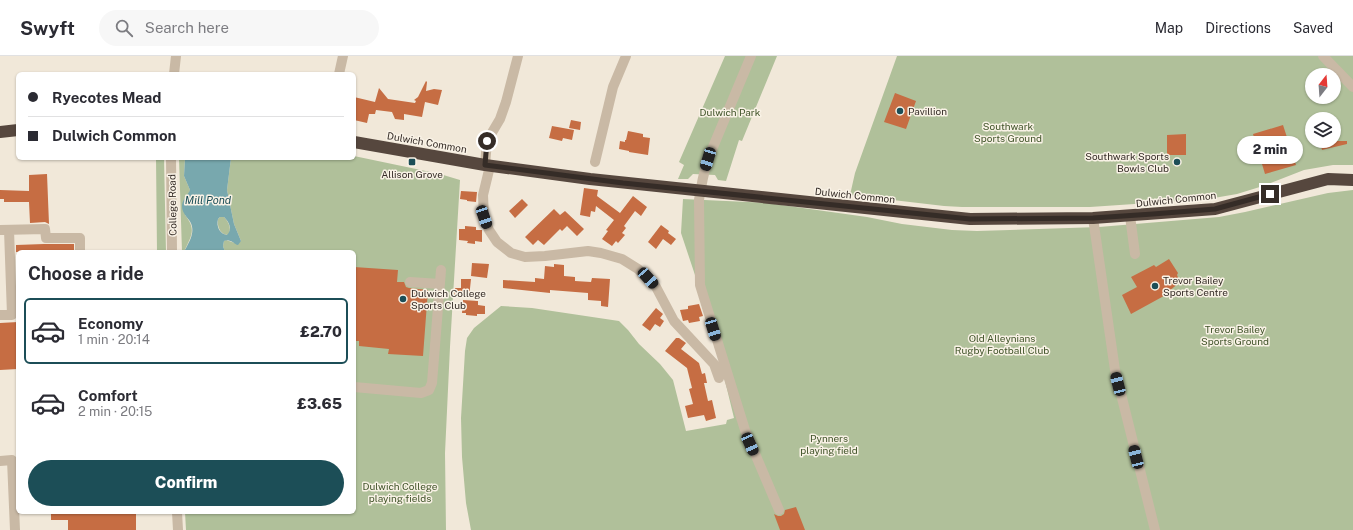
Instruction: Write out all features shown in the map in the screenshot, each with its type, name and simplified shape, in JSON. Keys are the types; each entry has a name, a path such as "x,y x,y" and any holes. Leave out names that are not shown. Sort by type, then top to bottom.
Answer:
{"highway":[{"path":"0,132 16,130"},
{"name":"Dulwich Common","path":"356,142 488,165 604,181 970,219 1093,218 1215,209 1328,179 1353,180"}],"street":[{"path":"174,72 176,56"},
{"path":"339,72 343,56"},
{"path":"518,56 500,119 487,141 488,165 483,195 484,217 489,230 497,242 511,253 525,257 588,251 622,259 638,270 656,287 674,321 714,364 719,378"},
{"path":"595,162 613,87 626,56"},
{"path":"751,56 704,170 699,200 700,285 744,430 779,510"},
{"path":"1323,56 1353,87"},
{"name":"College Road","path":"171,160 172,250"},
{"path":"1130,216 1135,254"},
{"path":"1093,218 1115,370 1155,530"},
{"path":"0,315 12,315 5,230 45,229 46,238 80,238 80,250"},
{"path":"356,387 421,393 429,390 432,383 441,270"},
{"path":"410,282 440,284"},
{"path":"0,461 15,460 15,530"},
{"path":"177,514 178,530"}],"green space":[{"name":"Dulwich Park","path":"725,56 777,56 742,141 739,140 726,181 718,180 715,175 693,174 688,179 678,179 684,165 679,162"},
{"name":"Southwark Sports Ground","path":"897,56 1353,56 1353,165 1333,165 1304,170 1263,186 1237,194 1208,199 1090,207 962,207 850,195 855,173"},
{"name":"Dulwich College Sports Club","path":"356,156 440,174 460,180 445,453 446,530 186,530 185,514 356,514 356,250 224,250 224,241 226,240 235,243 241,241 234,224 227,190 231,160 356,160"},
{"path":"156,160 164,160 166,250 157,250"},
{"path":"179,160 185,160 184,176 190,190 185,215 191,225 192,233 185,250 182,250"},
{"path":"1353,190 1353,530 471,530 466,503 462,457 461,418 465,351 467,338 474,328 501,306 532,308 619,321 639,344 660,364 673,380 686,431 726,424 727,420 734,418 719,356 699,287 681,233 683,199 767,203 867,217 902,224 952,230 977,231 1099,227 1219,217 1328,193"},
{"path":"221,216 224,217 229,223 230,230 228,235 221,232 218,225 218,219"}],"water":[{"name":"Mill Pond","path":"185,160 231,160 227,190 234,224 241,241 238,245 226,240 224,241 223,246 224,250 185,250 190,240 192,228 189,220 184,214 182,204 190,190 184,176","holes":["220,217 224,217 230,226 230,230 227,235 221,232 218,227 218,219"]}],"building":[{"path":"426,81 426,91 434,89 442,90 438,105 425,102 422,117 404,114 404,120 395,119 392,112 376,110 375,114 369,114 367,123 356,120 356,97 375,102 379,88 388,99 415,103 416,101 414,100 418,97"},
{"name":"Pavillion","path":"895,93 916,101 906,129 884,122"},
{"path":"571,120 581,122 580,130 569,128"},
{"path":"1283,125 1296,165 1265,174 1253,134"},
{"path":"552,126 574,130 572,140 563,138 562,141 549,138"},
{"path":"628,131 643,134 643,137 650,138 648,155 619,149 620,141 625,142"},
{"path":"1186,134 1186,155 1167,155 1167,135"},
{"path":"1341,141 1347,141 1347,144 1341,145"},
{"path":"47,174 49,224 45,222 30,223 29,202 4,202 4,199 0,199 0,190 29,191 29,175"},
{"path":"584,188 598,190 597,196 620,213 633,196 647,207 641,216 635,211 624,226 626,228 622,233 625,235 618,243 616,241 612,246 602,239 608,231 606,230 614,220 596,206 595,212 591,211 590,217 580,215"},
{"path":"461,191 477,192 476,202 460,199"},
{"path":"522,199 528,205 515,218 509,211"},
{"path":"554,209 560,215 565,211 584,229 577,236 567,226 562,231 560,229 544,245 538,240 533,245 525,237"},
{"path":"661,225 676,239 671,245 663,239 656,249 648,242"},
{"path":"465,226 476,227 476,230 482,230 482,242 475,241 475,244 467,243 468,241 459,240 459,229 465,229"},
{"path":"74,244 74,250 16,250 16,245"},
{"name":"Trevor Bailey Sports Centre","path":"1169,259 1178,273 1177,275 1180,282 1162,297 1131,314 1122,295 1137,287 1131,277 1154,265 1156,267"},
{"path":"472,263 489,264 487,278 471,276"},
{"path":"554,264 564,265 564,276 575,277 575,281 591,282 592,278 610,279 608,307 601,306 601,301 588,300 588,293 550,290 550,293 503,288 503,280 535,282 535,278 544,279 545,266 554,267"},
{"path":"356,267 398,270 397,282 404,282 406,287 409,288 428,290 423,356 388,354 389,349 359,346 359,341 356,341"},
{"path":"461,279 471,279 469,298 454,296 455,288 461,288"},
{"path":"463,300 478,301 478,305 485,306 485,314 477,314 477,316 462,313"},
{"path":"699,304 703,316 699,317 700,321 689,323 688,320 683,321 680,310 688,309 688,306"},
{"path":"656,308 663,314 660,318 664,321 660,327 655,324 650,331 642,325"},
{"path":"16,322 16,369 0,370 0,323"},
{"path":"676,338 679,338 686,343 681,349 699,363 702,374 705,373 707,383 704,383 708,401 712,400 716,418 706,421 704,415 688,418 685,406 693,404 689,389 692,388 687,368 665,351"},
{"path":"796,507 805,530 780,530 774,514 781,516 784,514 785,510"},
{"path":"51,514 136,514 136,530 68,530 68,520 51,520"}],"place":[{"name":"Pavillion","path":"900,111"},
{"name":"Allison Grove","path":"412,162"},
{"name":"Southwark Sports Bowls Club","path":"1177,162"},
{"name":"Trevor Bailey Sports Centre","path":"1155,286"},
{"name":"Dulwich College Sports Club","path":"403,299"}],"route":[{"path":"487,141 485,165 623,183 970,219 1093,218 1215,209 1270,194"}],"park label":[{"name":"Trevor Bailey Sports Ground","path":"1235,334"},
{"name":"Old Alleynians Rugby Football Club","path":"1002,344"},
{"name":"Pynners playing field","path":"829,444"},
{"name":"Dulwich College playing fields","path":"400,492"}]}
